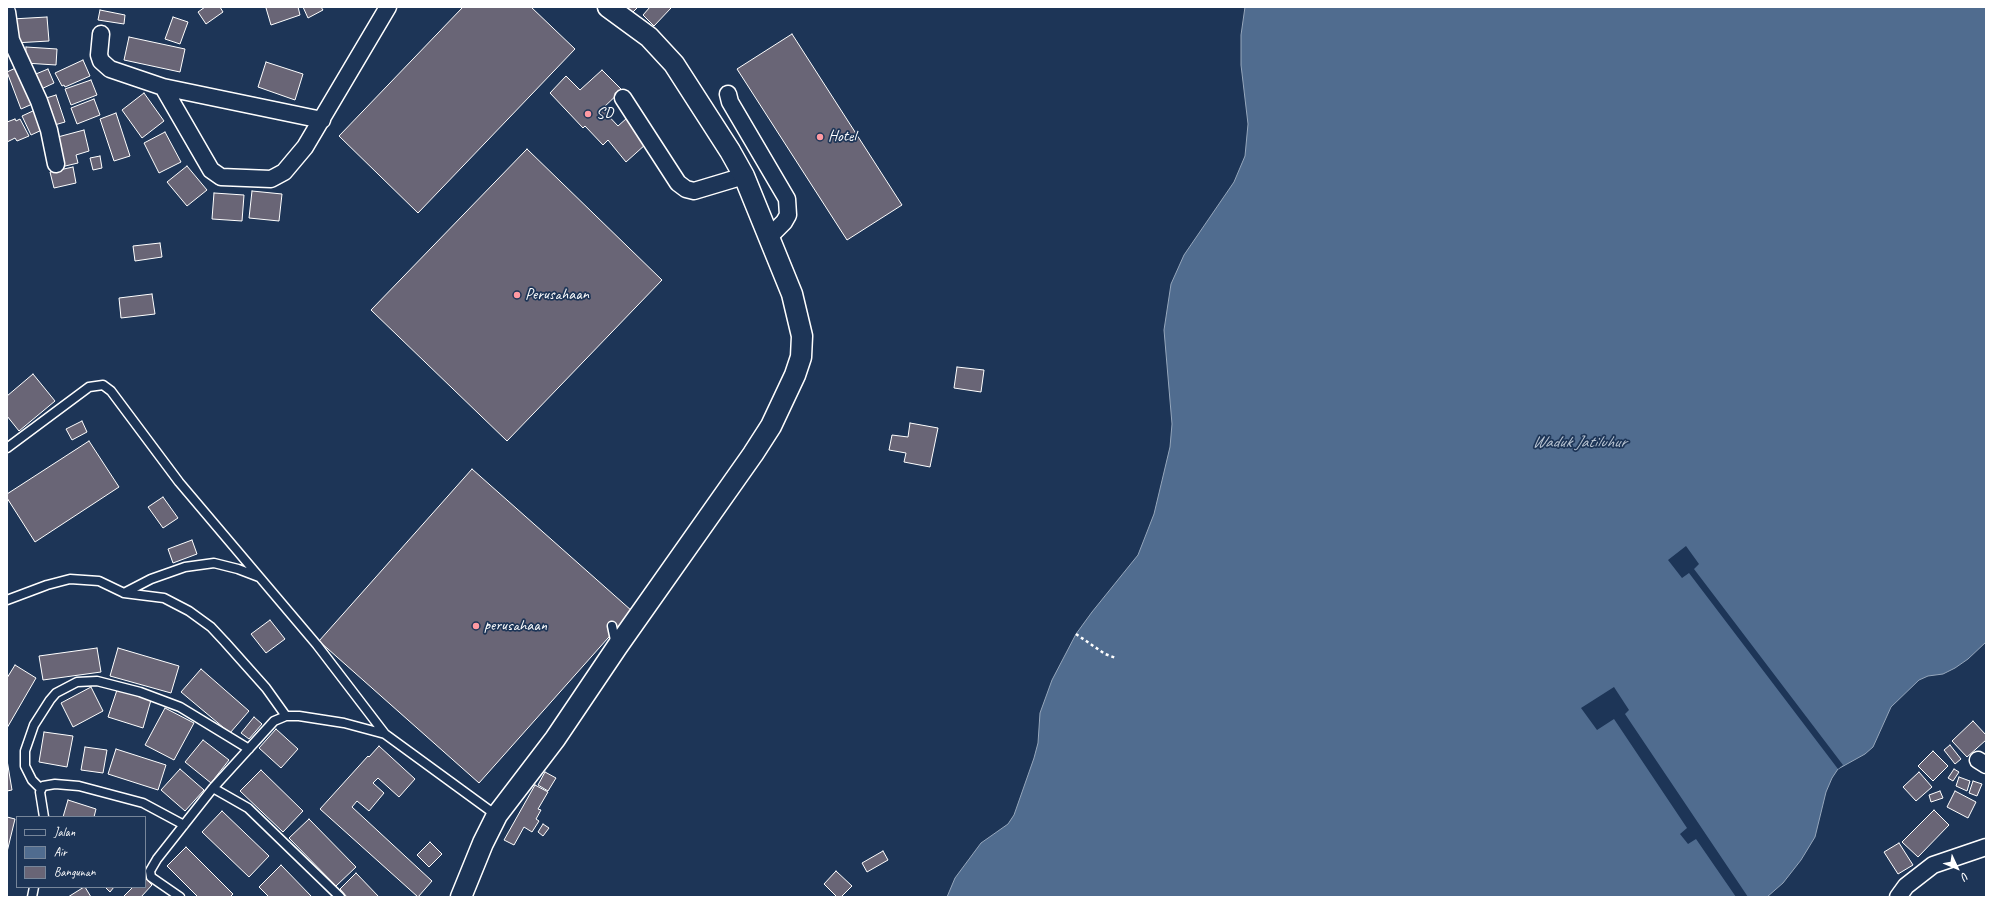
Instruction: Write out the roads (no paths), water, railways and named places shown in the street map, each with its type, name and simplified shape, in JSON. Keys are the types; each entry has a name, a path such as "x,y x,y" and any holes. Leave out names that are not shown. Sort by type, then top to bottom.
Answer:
{"street":[{"path":"163,87 207,164 221,177 271,179 277,177 292,165 322,120 388,7"},
{"path":"461,897 483,843 497,815 555,739 617,647 757,448 771,426 795,375 801,357 802,336 798,314 744,176 720,133 674,64 649,37 608,7"},
{"path":"7,12 11,40 39,101 56,164"},
{"path":"101,34 99,55 104,65 121,73 163,87 322,120"},
{"path":"728,94 730,102 787,198 788,215 784,222 769,237"},
{"path":"623,98 678,183 686,189 694,191 744,176"},
{"path":"1898,897 1906,886 1934,865 1986,847"}],"lane":[{"path":"7,448 89,387 103,385 110,391 179,482 317,645 386,734 497,815"},
{"path":"124,593 151,579 185,567 214,563 238,569 259,577"},
{"path":"7,600 47,584 70,579 99,581 124,593 164,598 190,611 211,627 266,688 286,716"},
{"path":"612,626 617,647"},
{"path":"44,816 41,790 32,780 25,766 25,751 34,725 50,700 62,689 77,682 97,681 140,692 180,707 249,749"},
{"path":"180,897 151,877 150,871 157,859 213,788 274,721 286,716 299,716 344,723 386,734"},
{"path":"41,790 49,784 79,786 143,803 184,825"},
{"path":"213,788 248,808 340,897"}],"water":[{"name":"Waduk Jatiluhur","path":"1245,7 1986,7 1986,642 1968,659 1955,668 1943,674 1928,676 1919,680 1891,707 1873,747 1865,754 1838,769 1832,778 1826,792 1815,837 1801,860 1783,883 1767,897 947,897 955,878 981,843 1008,824 1014,815 1034,758 1038,743 1040,713 1052,680 1076,634 1138,555 1154,514 1170,447 1172,424 1164,330 1171,284 1184,255 1234,182 1245,156 1248,124 1241,65 1241,35"}],"place":[{"name":"SD","path":"588,114"},
{"name":"Hotel","path":"820,137"},
{"name":"Perusahaan","path":"517,295"},
{"name":"perusahaan","path":"476,626"}]}
